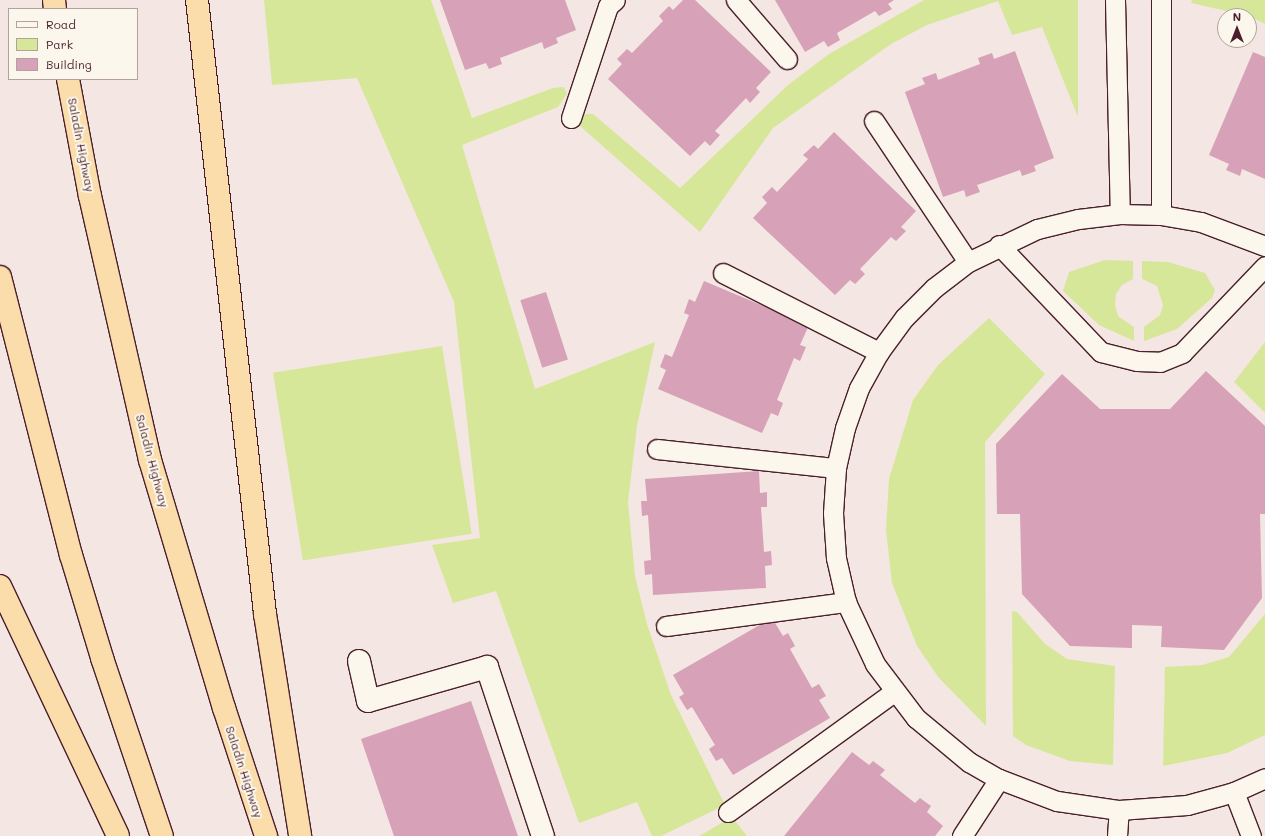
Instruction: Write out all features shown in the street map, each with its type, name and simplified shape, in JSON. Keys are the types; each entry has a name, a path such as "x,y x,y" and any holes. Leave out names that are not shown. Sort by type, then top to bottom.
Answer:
{"highway":[{"path":"197,0 265,614 300,836"},
{"name":"Saladin Highway","path":"68,80 92,204 150,460 228,723 266,836"},
{"path":"0,277 73,562 162,836"},
{"path":"0,586 118,836"}],"street":[{"path":"359,661 368,701 487,668 543,836"}],"lane":[{"path":"736,0 787,59"},
{"path":"1115,0 1120,214"},
{"path":"1160,0 1161,215"},
{"path":"571,118 610,2"},
{"path":"874,121 968,262"},
{"path":"1265,246 1202,222 1161,215 1120,214 1078,219 1044,227 999,245 968,262 929,293 904,318 879,352 859,388 845,428 836,468 834,528 836,558 846,602 858,634 894,692 941,742 999,779 1057,801 1119,810 1187,805 1234,792 1265,778"},
{"path":"999,245 1101,352 1137,361 1160,362 1182,353 1265,266"},
{"path":"723,273 879,352"},
{"path":"657,449 836,468"},
{"path":"666,626 846,602"},
{"path":"728,812 894,692"},
{"path":"962,836 999,779"},
{"path":"1234,792 1251,836"},
{"path":"1117,836 1119,810"}],"green space":[{"path":"264,0 431,0 472,118 553,88 564,87 567,94 558,107 462,145 535,389 655,342 637,426 628,502 635,576 647,624 671,695 725,805 661,836 652,836 637,802 579,823 496,591 453,603 432,545 480,538 454,302 357,78 272,85"},
{"path":"924,0 1078,0 1078,117 1042,27 1012,35 998,1 927,25 891,44 773,128 700,232 580,126 579,118 583,114 593,114 680,188 788,85 829,54"},
{"path":"1192,0 1265,0 1265,24 1257,20 1257,8 1217,9 1191,3"},
{"path":"1105,260 1133,261 1133,279 1122,285 1116,294 1115,305 1118,316 1134,327 1134,341 1099,325 1063,291 1069,272"},
{"path":"1142,261 1168,262 1205,273 1215,290 1212,298 1177,329 1144,341 1144,327 1160,315 1163,305 1157,286 1142,279"},
{"path":"989,318 1045,374 985,442 986,726 939,678 917,646 892,583 886,530 889,479 913,400 938,365"},
{"path":"1265,342 1265,413 1234,382"},
{"path":"442,346 472,534 303,560 273,373"},
{"path":"1012,611 1017,612 1045,644 1067,659 1115,666 1113,765 1070,761 1026,745 1013,736"},
{"path":"1265,614 1265,735 1227,753 1163,766 1165,667 1202,665 1229,657"},
{"path":"732,817 747,836 699,836"}],"building":[{"path":"440,0 565,0 576,30 556,38 558,43 544,49 542,42 500,58 502,64 489,69 486,63 465,70"},
{"path":"683,0 695,0 771,72 756,88 760,92 750,103 746,98 715,131 720,135 710,146 705,141 690,156 608,79 622,64 617,59 627,49 632,53 663,21 659,16 669,6 673,10"},
{"path":"775,0 894,0 888,4 892,9 879,16 875,11 837,33 840,40 828,47 824,41 805,52"},
{"path":"1015,51 1054,158 1034,166 1036,171 1022,176 1020,170 977,185 980,192 966,197 964,190 943,197 905,92 925,84 922,78 936,73 938,80 980,64 978,58 992,53 994,59"},
{"path":"1253,52 1265,57 1265,179 1242,169 1240,176 1226,170 1229,164 1209,155"},
{"path":"834,132 916,211 901,227 906,231 896,241 891,237 860,269 865,274 855,284 850,280 835,295 753,218 767,203 762,197 772,187 777,192 808,159 803,155 814,145 818,149"},
{"path":"704,281 809,325 800,345 806,347 800,361 794,358 777,400 783,403 778,416 771,413 762,433 658,389 666,370 660,367 665,354 672,357 689,315 684,313 689,299 695,302"},
{"path":"546,292 568,360 542,368 520,300"},
{"path":"1206,371 1265,426 1265,514 1260,514 1262,598 1224,650 1161,647 1162,626 1132,625 1132,648 1070,646 1022,594 1020,514 997,514 996,444 1062,374 1100,409 1170,409"},
{"path":"759,471 760,493 767,492 767,507 761,507 764,552 771,551 772,565 765,566 766,588 653,595 652,574 645,575 644,561 651,560 648,515 642,516 641,501 647,501 645,479"},
{"path":"772,618 783,636 788,633 795,646 790,649 812,688 819,684 826,696 819,700 830,718 733,775 722,758 716,761 709,749 715,745 692,707 687,710 679,697 684,694 673,675"},
{"path":"471,701 518,836 394,836 361,739"},
{"path":"852,752 869,765 873,761 885,770 880,775 915,803 920,798 931,806 927,812 943,826 935,836 784,836"}]}
